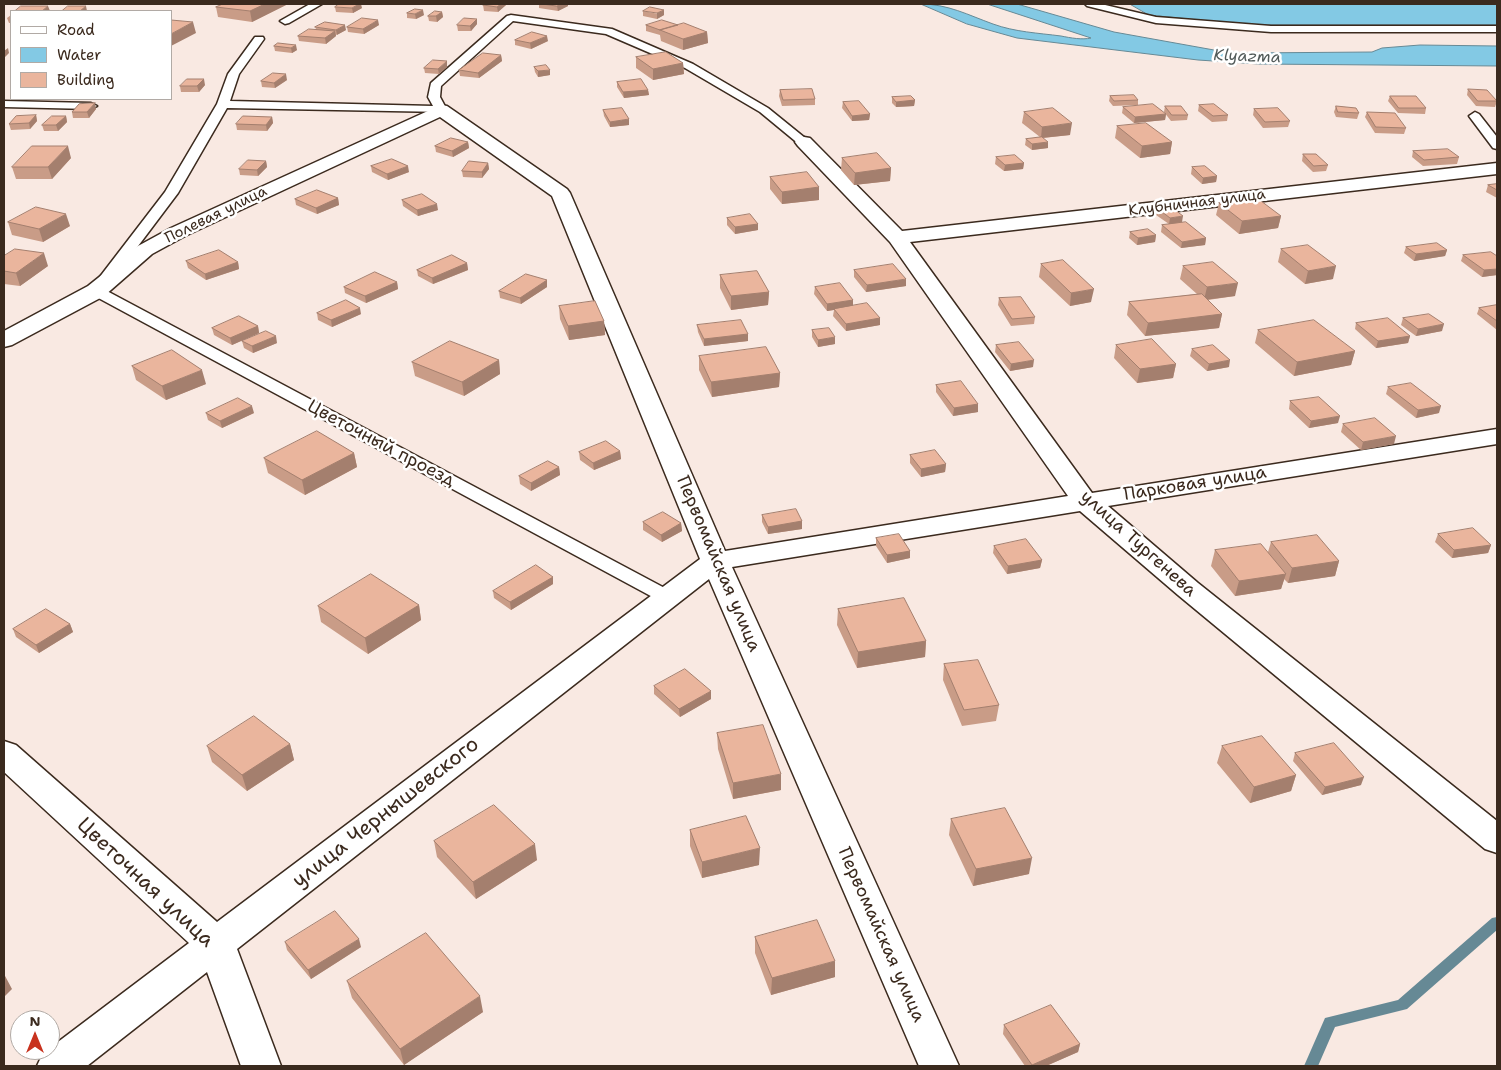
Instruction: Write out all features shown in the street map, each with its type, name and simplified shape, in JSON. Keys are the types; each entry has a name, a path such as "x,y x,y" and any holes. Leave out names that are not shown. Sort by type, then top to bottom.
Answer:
{"street":[{"name":"Полевая улица","path":"4,340 96,291 145,250 178,232 440,110"},
{"name":"Первомайская улица","path":"440,110 560,193 716,561 939,1066"},
{"name":"улица Тургенева","path":"804,142 897,238 1085,501 1188,589 1497,840"},
{"name":"Клубничная улица","path":"897,238 1497,168"},
{"name":"Парковая улица","path":"716,561 1497,436"},
{"name":"улица Чернышевского","path":"57,1066 666,597 716,561"},
{"name":"Цветочная улица","path":"4,752 216,944 261,1066"}],"lane":[{"path":"286,21 316,4"},
{"path":"1090,4 1156,20 1270,30 1497,29"},
{"path":"223,104 440,110 434,97 435,85 511,18 608,31 689,66 764,110 804,142"},
{"path":"96,291 170,193 223,104 234,74 259,39"},
{"path":"4,104 90,106"},
{"path":"1475,116 1497,145"},
{"name":"Цветочный проезд","path":"96,291 666,597"}],"water":[{"name":"Klyazma","path":"921,4 949,8 1001,27 1018,31 1084,39 1091,38 987,4 1017,4 1114,32 1214,50 1244,53 1372,52 1382,48 1420,45 1497,46 1497,66 1259,64 1198,60 1017,38 967,24"},
{"path":"1130,4 1497,4 1497,25 1248,25 1149,15"}],"building":[{"path":"223,4 265,4 250,11 216,7"},
{"path":"339,4 359,4 352,8 335,7"},
{"path":"501,4 497,7 483,5"},
{"path":"543,4 562,4 557,6"},
{"path":"21,6 48,6 43,10 16,10"},
{"path":"68,6 86,6 81,10 63,10"},
{"path":"650,7 664,10 657,13 643,11"},
{"path":"415,9 423,10 415,14 407,13"},
{"path":"435,11 442,12 436,16 428,16"},
{"path":"362,18 378,20 363,29 347,27"},
{"path":"464,18 477,19 470,26 457,25"},
{"path":"172,20 193,22 172,33"},
{"path":"662,20 678,25 660,30 646,25"},
{"path":"325,22 345,25 336,30 315,27"},
{"path":"684,23 707,32 683,39 660,30"},
{"path":"309,29 335,31 325,38 298,36"},
{"path":"532,32 547,36 530,43 515,40"},
{"path":"278,43 296,45 291,48 274,46"},
{"path":"666,52 683,63 653,69 636,57"},
{"path":"483,53 501,55 478,73 459,70"},
{"path":"433,60 447,61 438,69 424,68"},
{"path":"546,65 550,70 538,71 534,67"},
{"path":"273,73 286,74 274,83 261,81"},
{"path":"187,79 204,79 197,86 180,86"},
{"path":"641,79 648,90 623,92 617,82"},
{"path":"812,89 815,99 783,100 780,90"},
{"path":"1468,89 1487,90 1497,101 1478,101"},
{"path":"1134,95 1138,100 1114,101 1110,96"},
{"path":"911,96 915,100 896,102 892,97"},
{"path":"1390,96 1416,96 1426,108 1399,108"},
{"path":"859,101 870,114 852,116 843,102"},
{"path":"95,103 87,112 72,112 79,104"},
{"path":"1153,104 1166,114 1135,117 1123,107"},
{"path":"1214,104 1228,115 1213,116 1199,105"},
{"path":"1165,106 1181,106 1188,115 1172,115"},
{"path":"1336,106 1356,108 1359,113 1338,112"},
{"path":"622,108 629,119 610,122 603,110"},
{"path":"1053,108 1072,123 1042,127 1024,112"},
{"path":"1278,108 1290,121 1265,122 1254,109"},
{"path":"1367,112 1395,113 1406,128 1376,127"},
{"path":"36,115 29,123 9,124 16,116"},
{"path":"52,116 66,116 56,125 42,125"},
{"path":"243,116 272,117 266,125 236,124"},
{"path":"1146,123 1172,142 1142,146 1117,126"},
{"path":"1042,137 1048,142 1032,144 1026,139"},
{"path":"451,138 468,142 452,151 435,146"},
{"path":"32,146 68,146 48,167 12,167"},
{"path":"1448,149 1459,157 1424,160 1413,151"},
{"path":"877,153 891,168 855,173 842,158"},
{"path":"1303,154 1316,154 1328,165 1314,166"},
{"path":"1015,155 1024,163 1005,165 996,157"},
{"path":"392,159 408,166 387,174 371,166"},
{"path":"248,160 266,161 257,170 239,169"},
{"path":"469,161 488,163 482,172 462,171"},
{"path":"1205,166 1217,176 1203,178 1192,167"},
{"path":"807,172 819,187 782,192 770,177"},
{"path":"1497,184 1497,190 1488,185"},
{"path":"317,190 338,198 316,208 295,199"},
{"path":"422,194 437,204 417,210 402,200"},
{"path":"1257,198 1281,216 1242,221 1219,203"},
{"path":"1170,206 1183,216 1170,218 1157,208"},
{"path":"36,207 66,214 39,229 8,222"},
{"path":"750,214 758,224 735,227 727,218"},
{"path":"1186,222 1206,238 1182,242 1162,225"},
{"path":"1148,229 1156,235 1138,238 1130,232"},
{"path":"1437,243 1447,250 1416,254 1406,247"},
{"path":"1308,245 1336,266 1308,271 1281,249"},
{"path":"15,249 44,253 16,273 4,271 4,256"},
{"path":"219,250 238,262 205,274 186,261"},
{"path":"1491,252 1497,256 1497,269 1484,270 1463,255"},
{"path":"452,255 467,263 432,278 417,270"},
{"path":"1063,260 1094,289 1071,293 1041,264"},
{"path":"1213,262 1238,283 1207,287 1183,266"},
{"path":"893,264 906,279 867,285 854,270"},
{"path":"757,271 769,292 731,296 720,275"},
{"path":"375,272 397,282 365,296 344,287"},
{"path":"526,274 547,280 520,298 499,291"},
{"path":"840,283 853,300 827,304 815,287"},
{"path":"1202,294 1222,314 1148,323 1129,302"},
{"path":"1021,297 1035,317 1012,319 999,298"},
{"path":"346,300 360,308 331,320 317,313"},
{"path":"595,301 604,321 568,326 559,306"},
{"path":"867,303 880,318 846,324 834,309"},
{"path":"1497,305 1497,321 1479,308"},
{"path":"1429,314 1444,324 1418,329 1403,318"},
{"path":"239,316 258,326 230,338 212,328"},
{"path":"1388,318 1410,336 1378,341 1356,323"},
{"path":"741,320 748,334 704,339 697,325"},
{"path":"1314,320 1355,351 1297,362 1258,330"},
{"path":"829,328 835,337 818,340 812,330"},
{"path":"266,331 276,336 252,346 242,341"},
{"path":"1152,339 1176,364 1140,369 1116,345"},
{"path":"450,341 499,360 462,382 412,362"},
{"path":"1019,342 1034,360 1011,364 996,345"},
{"path":"1213,345 1230,360 1209,364 1192,349"},
{"path":"766,347 780,373 711,382 699,356"},
{"path":"172,350 202,370 162,386 132,366"},
{"path":"961,381 978,404 954,408 936,385"},
{"path":"1411,383 1441,406 1418,410 1388,387"},
{"path":"1319,397 1340,416 1311,421 1290,401"},
{"path":"238,398 252,406 220,421 206,413"},
{"path":"1375,418 1396,436 1363,442 1343,424"},
{"path":"317,431 354,453 302,480 264,458"},
{"path":"606,441 620,451 593,463 579,452"},
{"path":"935,450 946,464 921,469 910,455"},
{"path":"548,461 559,467 531,483 519,476"},
{"path":"796,509 802,521 768,527 762,515"},
{"path":"663,512 681,523 661,535 643,522"},
{"path":"1473,528 1491,545 1454,550 1438,534"},
{"path":"899,534 910,551 887,555 876,538"},
{"path":"1317,535 1339,561 1292,568 1271,542"},
{"path":"1026,539 1042,560 1008,566 994,546"},
{"path":"1261,544 1286,574 1239,581 1215,550"},
{"path":"536,565 553,577 510,602 493,591"},
{"path":"371,574 419,605 365,638 318,606"},
{"path":"904,598 926,641 858,652 838,609"},
{"path":"46,609 70,624 36,645 13,629"},
{"path":"978,660 999,705 964,710 944,664"},
{"path":"685,669 711,691 679,709 654,686"},
{"path":"254,716 290,744 242,775 207,746"},
{"path":"763,725 781,774 733,783 717,733"},
{"path":"1262,736 1296,775 1254,787 1222,746"},
{"path":"1334,743 1364,777 1325,787 1295,753"},
{"path":"494,805 535,844 473,882 434,841"},
{"path":"1005,808 1032,858 976,869 951,819"},
{"path":"746,816 760,848 702,862 690,830"},
{"path":"335,911 359,939 308,970 285,942"},
{"path":"817,920 835,961 772,978 755,937"},
{"path":"426,933 480,996 400,1049 347,981"},
{"path":"1051,1005 1080,1044 1032,1065 1004,1025"}],"waterway":[{"path":"1311,1066 1330,1022 1402,1005 1497,922"}]}
